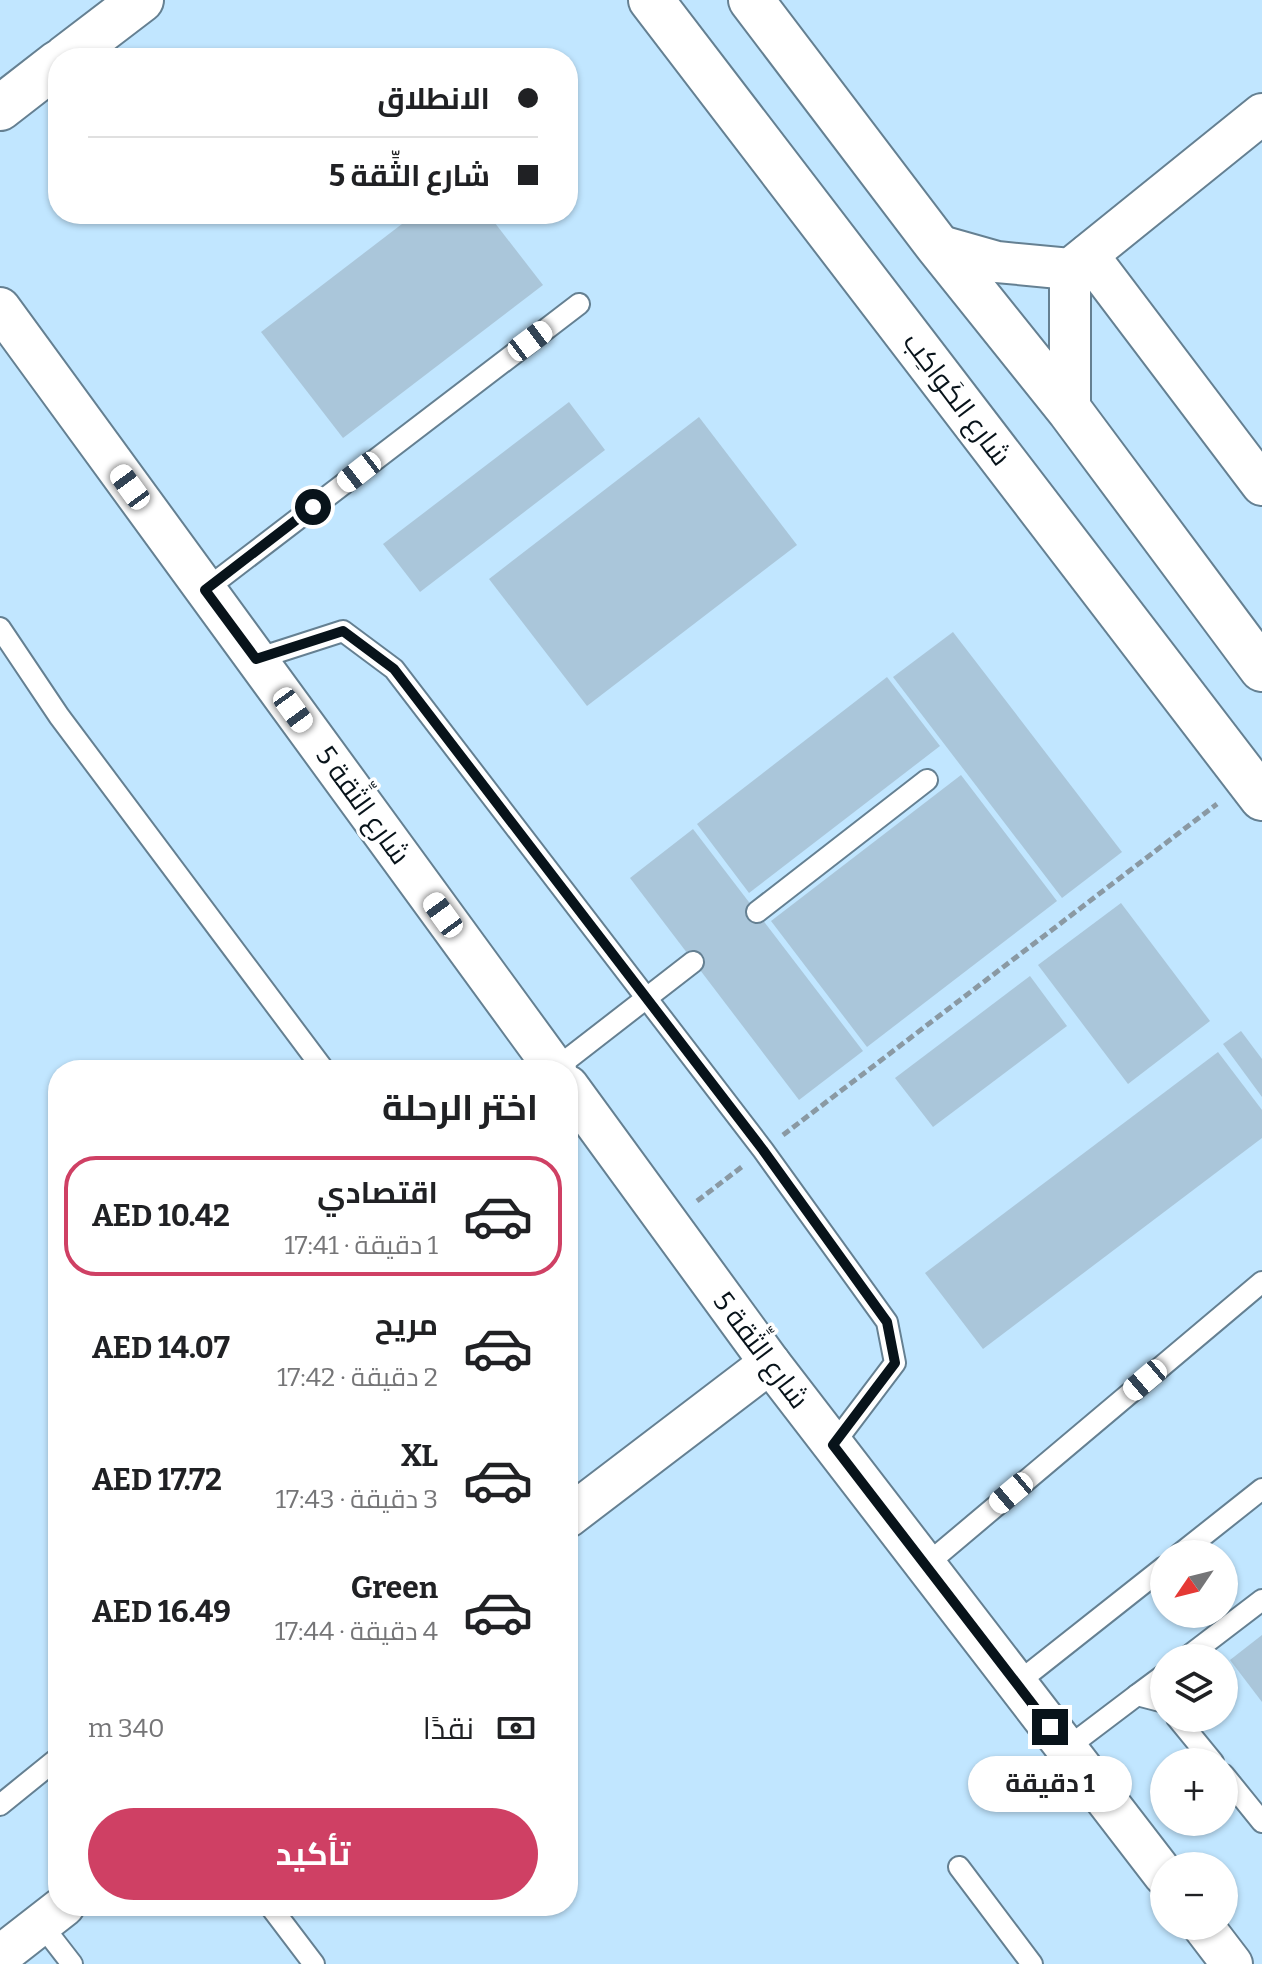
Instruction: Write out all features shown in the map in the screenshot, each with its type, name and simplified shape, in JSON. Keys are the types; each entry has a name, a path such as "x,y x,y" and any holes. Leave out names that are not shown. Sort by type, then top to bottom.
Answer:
{"street":[{"path":"78,48 141,0"},
{"name":"شارع الكَواكِب","path":"651,0 1255,788"},
{"path":"751,0 937,245 991,308 1070,411 1262,669"},
{"path":"0,108 48,71"},
{"path":"937,245 997,262 1079,262 1262,114"},
{"path":"1070,411 1079,262"},
{"path":"1079,262 1262,485"},
{"name":"شارع الثِّقة 5","path":"6,329 205,590 549,1060"},
{"name":"شارع الثِّقة 5","path":"578,1100 770,1363 1150,1857"},
{"path":"578,1509 770,1363"},
{"path":"0,1956 52,1916"}],"lane":[{"path":"205,590 579,304"},
{"path":"0,628 59,716 317,1060"},
{"path":"256,659 343,631 394,669 649,997 763,1150 887,1322 895,1363 833,1445"},
{"path":"757,912 927,780"},
{"path":"569,1060 693,962"},
{"path":"926,1565 1262,1282"},
{"path":"1198,1540 1262,1489"},
{"path":"1016,1684 1150,1578"},
{"path":"1204,1644 1262,1600"},
{"path":"1067,1748 1150,1685"},
{"path":"1137,1695 1150,1698"},
{"path":"1188,1732 1202,1748"},
{"path":"0,1805 48,1766"},
{"path":"1238,1792 1262,1822"},
{"path":"959,1867 1032,1964"},
{"path":"53,1916 72,1964"},
{"path":"278,1916 314,1964"}],"path":[{"path":"668,1224 763,1150 1255,788"}],"shaded area":[{"path":"0,0 1262,0 1262,1964 0,1964"}],"building":[{"path":"402,224 496,224 543,285 343,438 261,332"},
{"path":"569,402 605,450 420,592 383,544"},
{"path":"699,417 797,545 587,706 489,579"},
{"path":"953,632 1122,852 1062,898 893,677"},
{"path":"887,677 940,746 749,893 697,824"},
{"path":"961,775 1057,901 867,1047 771,921"},
{"path":"693,829 863,1051 799,1100 630,878"},
{"path":"1121,903 1210,1021 1128,1084 1038,965"},
{"path":"1030,976 1067,1026 933,1127 895,1078"},
{"path":"1241,1031 1262,1059 1262,1097 1223,1044"},
{"path":"1218,1052 1262,1110 1262,1138 983,1349 925,1273"},
{"path":"1262,1635 1262,1702 1238,1670 1238,1654"}],"route":[{"path":"313,507 205,590 256,659 343,631 394,669 649,997 763,1150 887,1322 895,1363 833,1445 1050,1727"}]}
